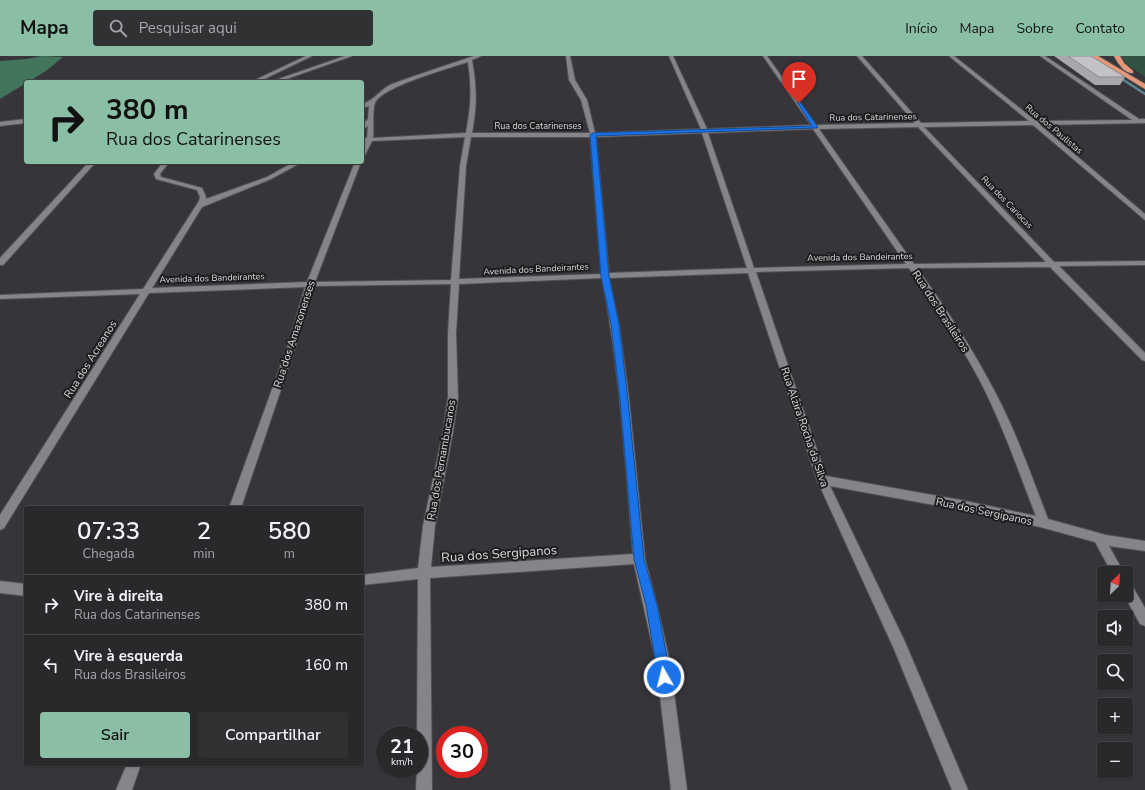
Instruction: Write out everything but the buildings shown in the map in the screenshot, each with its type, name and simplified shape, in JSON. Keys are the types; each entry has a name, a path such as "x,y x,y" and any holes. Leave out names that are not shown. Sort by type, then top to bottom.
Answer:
{"highway":[{"path":"1094,56 1145,87"},
{"path":"1116,56 1120,64 1145,81"}],"street":[{"path":"258,80 310,56"},
{"path":"279,80 350,56"},
{"path":"364,151 370,139 372,103 379,94 393,86 479,56"},
{"path":"568,56 572,80 584,100 593,135 605,276 615,324 624,400 639,559 652,605 663,662 679,790"},
{"name":"Rua Alzira Rocha da Silva","path":"671,56 704,130 822,480 900,646 960,790"},
{"name":"Rua dos Brasileiros","path":"766,56 950,321 984,380 1010,436 1044,523"},
{"name":"Rua dos Cariocas","path":"859,56 919,125 1052,264 1145,358"},
{"name":"Rua dos Paulistas","path":"951,56 1033,122 1145,218"},
{"path":"1042,56 1145,126"},
{"name":"Rua dos Pernambucanos","path":"424,790 424,573 429,526 448,432 452,402 452,333 460,195 474,103 474,86 470,60"},
{"path":"364,105 372,103"},
{"path":"364,126 371,120"},
{"name":"Rua dos Catarinenses","path":"364,140 468,135 593,135 815,127 1145,121"},
{"path":"0,124 24,122"},
{"path":"0,263 91,164"},
{"path":"164,164 157,174 158,178 200,189 203,196 200,205"},
{"path":"200,205 212,199 269,178 295,164"},
{"name":"Rua dos Amazonenses","path":"236,506 291,348 310,284 324,244 357,164"},
{"name":"Rua dos Acreanos","path":"0,525 200,205"},
{"name":"Avenida dos Bandeirantes","path":"0,297 310,284 456,282 752,270 1145,263"},
{"name":"Rua dos Sergipanos","path":"822,480 937,500 1044,523 1100,540 1145,546"},
{"path":"1100,540 1114,566"},
{"name":"Rua dos Sergipanos","path":"364,580 424,573 639,559"},
{"path":"0,588 24,590"},
{"path":"1133,599 1145,620"},
{"path":"124,790 133,766"}],"green space":[{"path":"42,56 63,57 46,71 31,80 24,80 24,84 0,99 0,61 27,59"},
{"path":"1121,56 1145,56 1145,77 1127,64"}],"waterway":[{"path":"1119,77 1145,94"}],"route":[{"path":"664,677 663,662 652,605 639,559 631,468 615,324 605,276 593,135 815,127 799,103"}]}
